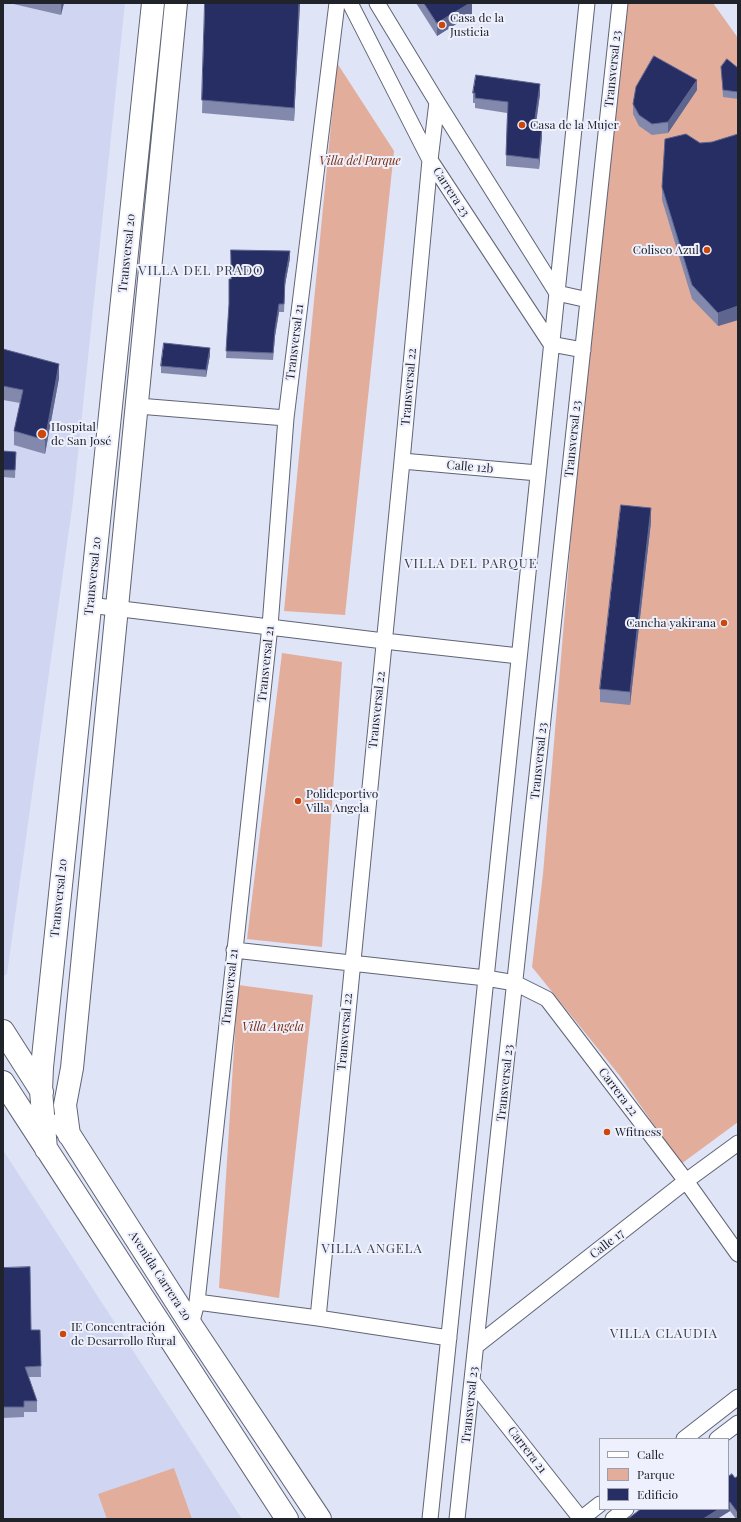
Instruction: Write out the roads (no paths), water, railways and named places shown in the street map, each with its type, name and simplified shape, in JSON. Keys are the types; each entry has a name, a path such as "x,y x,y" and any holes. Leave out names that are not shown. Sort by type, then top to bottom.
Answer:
{"street":[{"name":"Transversal 20","path":"46,1149 41,1091 42,1067 153,3"},
{"name":"Transversal 20","path":"69,1135 65,1105 72,1068 138,406 176,3"},
{"name":"Transversal 21","path":"191,1326 197,1302 270,626 286,418 336,3"},
{"name":"Carrera 23","path":"350,3 430,160 551,344"},
{"path":"377,3 437,102 557,293 588,300"},
{"path":"430,1519 587,3"},
{"name":"Transversal 23","path":"457,1519 620,3"},
{"name":"Transversal 22","path":"318,1318 430,160 437,102"},
{"path":"551,344 583,350"},
{"path":"138,406 286,418"},
{"name":"Calle 12b","path":"402,461 538,473"},
{"path":"89,605 519,656"},
{"name":"Carrera 22","path":"234,950 486,978 515,983 548,999 686,1181 738,1254"},
{"name":"Avenida Carrera 20","path":"3,1031 191,1326 320,1519"},
{"path":"3,1082 287,1519"},
{"name":"Calle 17","path":"476,1346 686,1181 738,1143"},
{"path":"197,1302 318,1318 449,1338"},
{"name":"Carrera 21","path":"472,1381 581,1519"},
{"path":"685,1438 738,1397"},
{"path":"718,1438 738,1423"},
{"path":"581,1519 599,1505"},
{"path":"613,1519 625,1510"}],"place":[{"name":"Casa de la Justicia","path":"442,25"},
{"name":"Casa de la Mujer","path":"522,125"},
{"name":"Coliseo Azul","path":"707,250"},
{"name":"Hospital de San José","path":"42,434"},
{"name":"Cancha yakirana","path":"724,623"},
{"name":"Polideportivo Villa Angela","path":"298,801"},
{"name":"Wfitness","path":"607,1132"},
{"name":"IE Concentración de Desarrollo Rural","path":"63,1334"}],"district":[{"name":"VILLA DEL PRADO","path":"201,271"},
{"name":"VILLA DEL PARQUE","path":"471,564"},
{"name":"VILLA ANGELA","path":"372,1249"},
{"name":"VILLA CLAUDIA","path":"664,1334"}],"park label":[{"name":"Villa del Parque","path":"360,161"},
{"name":"Villa Angela","path":"273,1027"}]}
